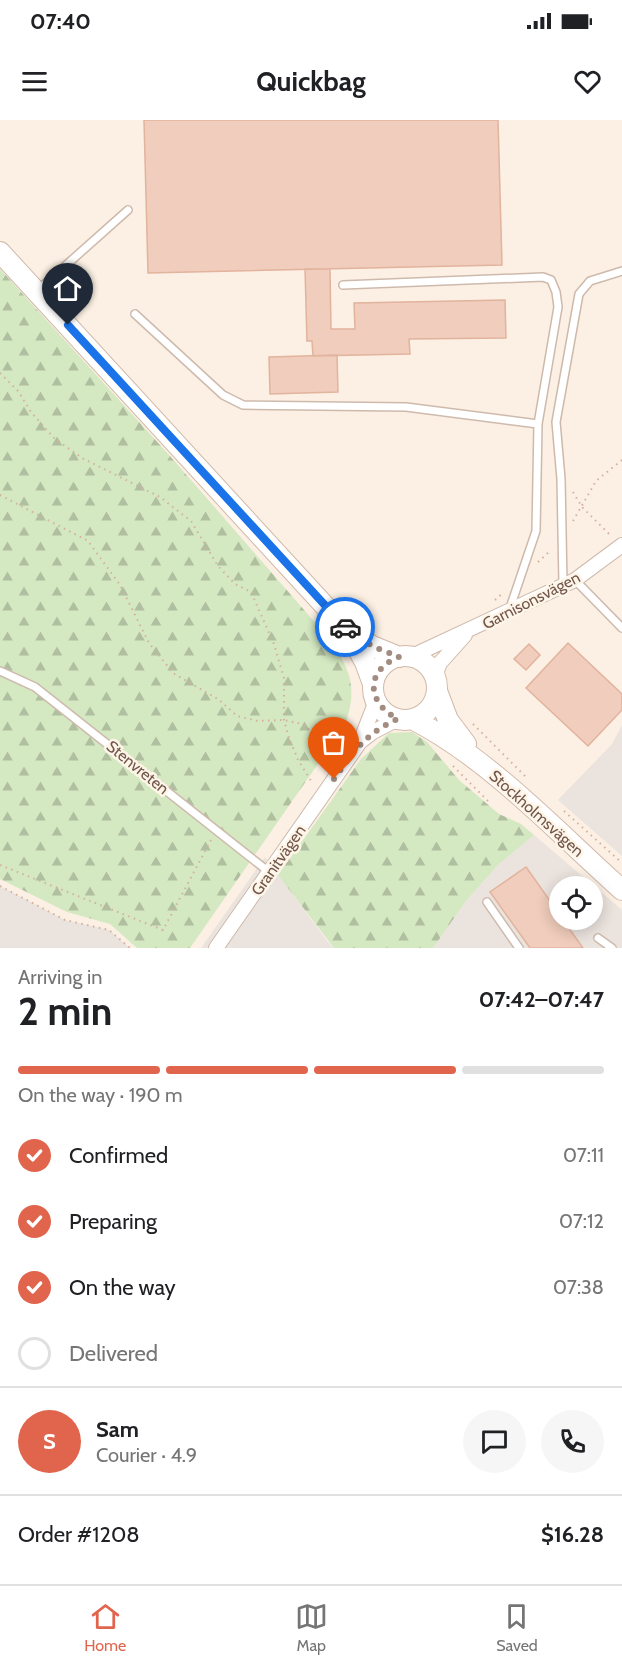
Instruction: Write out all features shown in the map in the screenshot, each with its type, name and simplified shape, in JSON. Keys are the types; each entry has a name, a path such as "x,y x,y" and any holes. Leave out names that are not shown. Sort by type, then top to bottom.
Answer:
{"main road":[{"path":"0,252 347,630 365,662 375,693 385,713 405,719 429,709 436,684 427,664 372,646 347,630"},
{"path":"375,693 378,671 387,662 406,656"},
{"name":"Stockholmsvägen","path":"436,684 448,720 478,760"},
{"name":"Stockholmsvägen","path":"405,719 443,735 478,760 622,890"}],"street":[{"name":"Garnisonsvägen","path":"406,656 468,632 569,582 621,545"},
{"name":"Garnisonsvägen","path":"436,684 440,663 468,632"},
{"name":"Granitvägen","path":"360,742 375,693"},
{"name":"Granitvägen","path":"216,948 360,742 373,732 405,719"}],"lane":[{"path":"37,291 128,210"},
{"path":"622,271 590,281 579,294 556,422 569,582 622,628"},
{"path":"343,285 543,277 551,280 556,292 558,307 538,424 536,531 528,562 509,611"},
{"path":"135,314 223,395 243,405 406,406 538,424"},
{"name":"Stenvreten","path":"0,671 35,687 269,872"},
{"path":"487,902 516,947"},
{"path":"598,938 612,948"}],"path":[{"path":"0,373 4,374 31,412 54,438 82,458 160,496 191,521 218,566 235,584 251,592 274,644 284,678 284,720 298,760 314,786 320,778"},
{"path":"561,479 570,488 582,507 621,545"},
{"path":"0,495 88,542 120,585 160,660 173,673 218,699 237,716 258,721 284,720 302,724 338,752 344,744"},
{"path":"467,718 534,784"},
{"path":"451,764 489,802"},
{"path":"561,808 622,864"},
{"path":"0,865 162,930 216,830"},
{"path":"0,886 65,920 109,930 130,948"}],"shaded area":[{"path":"622,725 622,856 558,800 612,744"},
{"path":"534,835 582,876 549,876 549,930 603,930 603,894 622,910 622,948 433,948 466,901 498,865"},
{"path":"265,857 328,942 334,948 201,948"},
{"path":"0,886 65,920 109,930 130,948 0,948"}],"green space":[{"path":"0,269 170,456 332,642 348,673 351,702 345,725 190,948 137,948 110,924 67,912 0,879"},
{"path":"412,732 427,742 459,780 499,814 521,824 534,835 498,865 466,901 433,948 334,948 278,875 361,759 389,733"}],"building":[{"path":"144,120 498,120 502,265 148,273"},
{"path":"305,269 330,269 331,329 355,329 354,303 505,300 506,338 409,339 410,354 313,356 312,341 307,341"},
{"path":"337,355 338,392 270,394 269,357"},
{"path":"568,643 622,694 622,710 588,746 526,688"},
{"path":"529,644 540,655 526,670 514,659"},
{"path":"526,867 549,899 549,930 570,930 583,948 530,948 490,892"}],"way so far":[{"path":"334,779 360,742 386,724 398,719 385,713 376,701 373,684 378,671 387,662 399,657 372,646 345,627"}],"route":[{"path":"68,325 345,627"}]}
